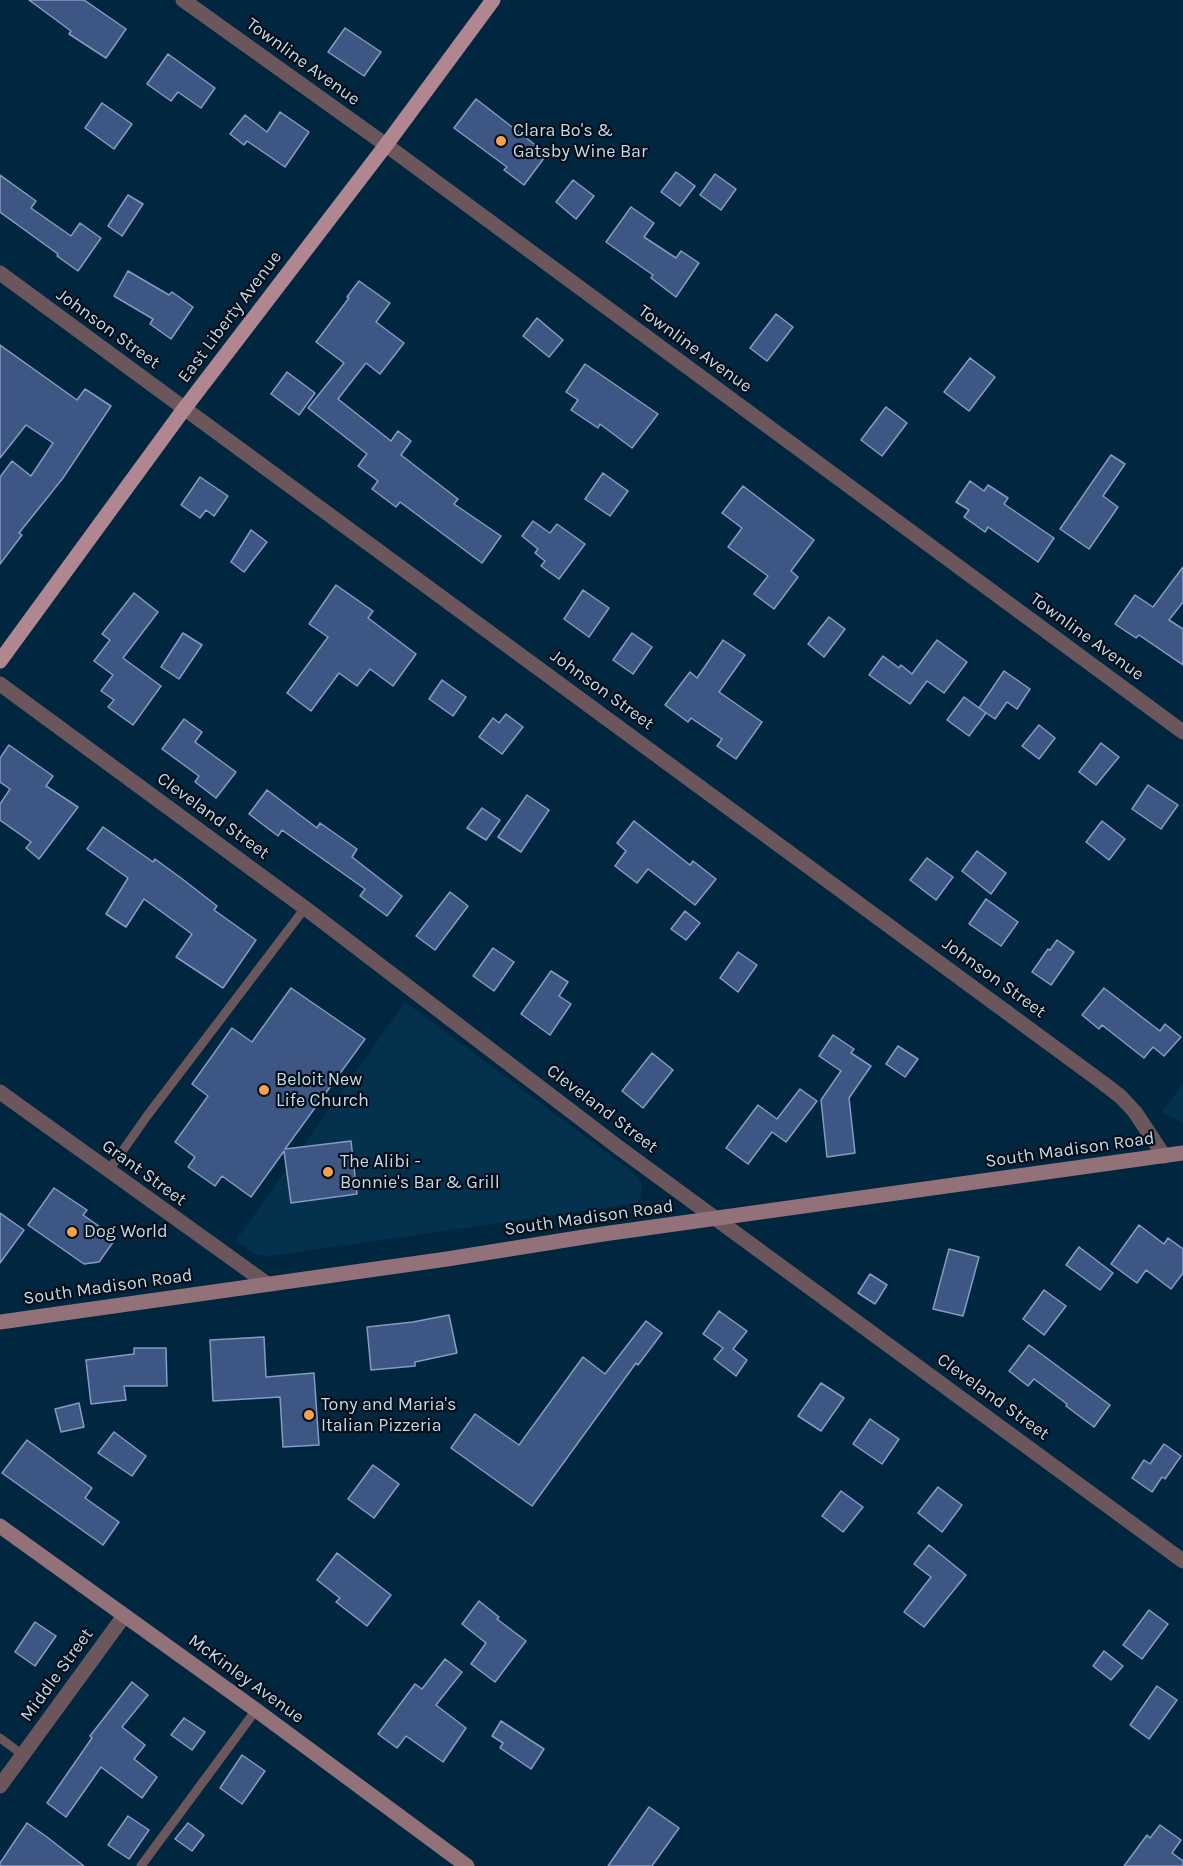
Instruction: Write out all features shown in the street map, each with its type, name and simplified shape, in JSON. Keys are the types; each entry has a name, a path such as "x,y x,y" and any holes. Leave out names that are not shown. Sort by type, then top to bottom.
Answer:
{"main road":[{"name":"East Liberty Avenue","path":"0,661 184,409 386,146 493,0"},
{"name":"South Madison Road","path":"0,1322 1183,1153"},
{"name":"McKinley Avenue","path":"0,1526 256,1710 467,1866"}],"street":[{"name":"Townline Avenue","path":"183,0 386,146 1183,732"},
{"name":"Johnson Street","path":"0,273 1103,1083 1135,1112 1164,1156"},
{"name":"Cleveland Street","path":"0,684 305,908 618,1147 1183,1561"},
{"name":"Grant Street","path":"0,1092 266,1283"},
{"name":"Middle Street","path":"0,1786 124,1616"}],"lane":[{"path":"109,1170 147,1116 305,908"},
{"path":"141,1866 256,1710"},
{"path":"0,1738 23,1755"}],"shaded area":[{"path":"405,1002 634,1173 642,1183 641,1197 637,1203 271,1256 258,1255 236,1241"},
{"path":"1183,1084 1183,1123 1162,1112"}],"building":[{"path":"29,0 84,0 126,29 106,58 69,34 71,31"},
{"path":"345,28 381,52 364,76 328,52"},
{"path":"168,54 215,88 201,108 178,92 171,101 147,84"},
{"name":"Clara Bo's & Gatsby Wine Bar","path":"476,99 547,154 524,185 504,170 507,167 454,128"},
{"path":"102,103 132,124 114,149 85,128"},
{"path":"280,112 309,132 285,167 247,141 244,145 230,134 245,115 267,132"},
{"path":"676,172 695,186 680,206 661,192"},
{"path":"715,174 736,189 721,210 700,195"},
{"path":"0,175 36,201 31,208 71,236 80,223 101,238 78,271 0,212"},
{"path":"573,180 594,196 576,219 556,202"},
{"path":"128,195 143,204 122,236 108,226"},
{"path":"631,207 654,223 644,237 676,258 681,251 699,263 676,297 651,278 653,275 606,242"},
{"path":"128,271 169,295 172,292 193,307 171,339 150,324 153,319 114,296"},
{"path":"359,281 390,303 376,322 404,343 380,374 366,363 338,399 391,441 398,431 411,441 401,455 458,499 454,504 501,536 482,563 400,502 396,507 372,489 378,481 358,466 367,454 308,408 344,363 316,342"},
{"path":"776,314 793,327 767,361 750,348"},
{"path":"537,318 563,340 549,357 523,336"},
{"path":"0,345 77,400 85,389 111,406 63,478 19,533 22,535 0,564 0,477 12,461 31,476 53,443 26,425 0,458"},
{"path":"970,358 995,377 969,411 944,392"},
{"path":"585,364 658,414 632,448 600,424 598,428 571,410 578,400 566,392"},
{"path":"287,372 315,393 299,415 271,394"},
{"path":"886,407 907,423 882,456 861,440"},
{"path":"1111,455 1125,464 1103,496 1118,507 1089,549 1060,529"},
{"path":"603,473 628,491 610,516 585,499"},
{"path":"200,477 228,496 214,516 206,510 200,518 181,505"},
{"path":"970,481 984,491 988,485 1008,498 1004,504 1054,538 1038,562 988,527 985,532 964,517 969,510 956,502"},
{"path":"743,486 814,540 791,571 798,577 774,609 754,594 768,576 728,547 742,528 722,513"},
{"path":"533,521 550,533 557,524 585,544 559,579 541,566 545,561 535,553 538,549 522,536"},
{"path":"251,530 267,542 244,572 231,562"},
{"path":"1183,567 1183,602 1169,620 1183,629 1183,665 1139,635 1136,638 1115,624 1135,595 1153,607"},
{"path":"336,585 373,611 368,618 416,654 393,686 370,669 357,686 339,673 311,711 287,693 328,637 309,624"},
{"path":"583,590 609,608 589,637 564,619"},
{"path":"134,593 158,612 123,658 161,686 133,725 108,707 114,700 101,691 113,675 94,661 110,640 102,634"},
{"path":"829,617 845,629 824,657 808,644"},
{"path":"183,633 202,645 179,679 161,667"},
{"path":"632,633 652,647 633,674 613,660"},
{"path":"723,640 745,655 719,692 762,722 736,759 717,746 722,739 691,718 688,722 665,705 690,672 697,678"},
{"path":"937,640 967,662 944,693 927,681 910,704 869,675 883,656 899,668 901,665 912,674"},
{"path":"1004,671 1030,689 1017,709 1007,702 995,719 979,708"},
{"path":"442,680 466,697 453,716 429,699"},
{"path":"964,697 986,713 969,736 947,720"},
{"path":"506,714 523,727 502,754 479,737 493,718 499,723"},
{"path":"184,719 202,732 195,742 236,772 216,798 195,782 199,776 162,749"},
{"path":"1039,725 1055,738 1039,759 1022,746"},
{"path":"1101,743 1119,757 1096,785 1079,772"},
{"path":"9,745 53,776 46,786 78,807 39,859 26,848 31,842 0,820 0,804 10,789 0,782 0,758"},
{"path":"1148,785 1178,805 1161,829 1132,809"},
{"path":"267,790 317,828 320,823 357,849 352,857 402,896 387,916 360,896 365,889 282,830 278,836 249,814"},
{"path":"527,795 549,810 521,852 498,837"},
{"path":"482,808 500,820 486,840 467,828"},
{"path":"634,821 690,865 693,861 716,879 695,905 648,869 637,883 615,866 626,851 617,843"},
{"path":"1102,821 1125,839 1109,860 1086,842"},
{"path":"103,827 153,862 155,859 181,878 217,906 214,910 256,940 223,988 176,957 192,934 144,899 126,927 106,914 128,878 87,849"},
{"path":"977,851 1006,873 991,894 962,871"},
{"path":"927,858 953,877 936,900 910,880"},
{"path":"450,892 468,906 435,950 416,936"},
{"path":"986,899 1018,922 1001,946 969,924"},
{"path":"685,911 700,923 686,940 671,929"},
{"path":"1057,940 1074,952 1051,985 1032,972"},
{"path":"493,948 514,962 494,991 473,976"},
{"path":"738,952 757,965 738,992 720,978"},
{"path":"551,971 568,982 559,996 571,1004 550,1035 521,1014"},
{"name":"Beloit New Life Church","path":"291,988 365,1039 285,1149 351,1141 357,1194 291,1203 284,1151 251,1197 222,1176 215,1186 188,1167 195,1157 175,1142 208,1096 192,1084 232,1028 252,1042"},
{"path":"1104,988 1160,1031 1165,1024 1181,1037 1164,1056 1153,1047 1144,1058 1102,1025 1099,1029 1082,1015"},
{"path":"833,1035 854,1049 851,1053 871,1066 849,1098 855,1153 827,1157 821,1100 841,1071 819,1056"},
{"path":"898,1046 918,1059 905,1077 886,1064"},
{"path":"652,1053 673,1070 643,1108 622,1091"},
{"path":"800,1089 817,1101 786,1142 772,1132 748,1164 726,1148 758,1105 777,1119"},
{"name":"Dog World","path":"54,1188 87,1210 83,1215 116,1238 99,1262 84,1264 28,1225"},
{"path":"0,1213 24,1230 0,1263"},
{"path":"1139,1225 1164,1244 1168,1238 1183,1249 1183,1273 1171,1289 1146,1270 1137,1283 1111,1264"},
{"path":"1079,1247 1113,1273 1100,1290 1066,1265"},
{"path":"949,1249 979,1257 963,1316 933,1309"},
{"path":"870,1274 887,1285 875,1304 858,1293"},
{"path":"1044,1290 1066,1306 1044,1335 1023,1319"},
{"path":"719,1311 747,1331 733,1349 747,1360 736,1376 714,1359 723,1348 703,1334"},
{"path":"449,1315 457,1353 415,1362 415,1366 371,1370 367,1327"},
{"path":"646,1321 662,1333 638,1365 636,1363 532,1506 451,1448 475,1414 519,1445 583,1357 605,1374"},
{"path":"264,1337 266,1377 314,1373 319,1445 283,1447 280,1397 213,1401 210,1340"},
{"path":"1029,1345 1110,1405 1094,1427 1034,1379 1028,1386 1009,1371"},
{"path":"134,1348 166,1348 167,1386 124,1386 126,1400 91,1404 86,1360 134,1354"},
{"path":"821,1383 844,1398 821,1431 798,1416"},
{"path":"79,1403 84,1427 61,1432 55,1409"},
{"path":"870,1419 899,1439 882,1464 853,1444"},
{"path":"114,1432 146,1456 132,1476 98,1453"},
{"path":"27,1440 92,1488 85,1498 119,1522 103,1545 2,1473"},
{"path":"1164,1444 1181,1456 1165,1479 1162,1477 1152,1492 1132,1478 1144,1460 1150,1464"},
{"path":"373,1465 399,1484 374,1518 348,1499"},
{"path":"938,1487 962,1505 942,1532 918,1513"},
{"path":"841,1491 863,1507 843,1532 822,1516"},
{"path":"929,1545 966,1575 924,1627 904,1612 931,1577 914,1564"},
{"path":"337,1553 391,1595 367,1626 336,1602 340,1598 317,1580"},
{"path":"479,1601 499,1617 497,1619 526,1641 495,1682 471,1664 486,1643 462,1624"},
{"path":"1149,1610 1168,1624 1142,1659 1123,1645"},
{"path":"35,1622 56,1636 35,1666 15,1652"},
{"path":"1104,1651 1123,1666 1111,1680 1093,1666"},
{"path":"445,1659 462,1672 436,1705 466,1728 443,1762 406,1736 397,1748 378,1734 415,1684 422,1689"},
{"path":"132,1682 148,1695 122,1727 145,1745 134,1759 157,1777 142,1798 101,1767 66,1817 47,1803 92,1738 90,1736"},
{"path":"1157,1686 1177,1700 1149,1739 1130,1725"},
{"path":"184,1718 205,1732 192,1750 171,1735"},
{"path":"501,1721 544,1749 531,1769 500,1748 503,1743 492,1736"},
{"path":"242,1755 265,1771 242,1804 220,1788"},
{"path":"649,1807 679,1828 652,1866 608,1866"},
{"path":"128,1816 149,1830 129,1859 108,1845"},
{"path":"27,1823 47,1837 84,1866 0,1866"},
{"path":"188,1823 204,1835 192,1851 175,1839"},
{"path":"1160,1825 1181,1840 1172,1853 1183,1861 1183,1866 1124,1866 1147,1835 1150,1838"}],"place":[{"name":"Clara Bo's & Gatsby Wine Bar","path":"501,141"},
{"name":"Beloit New Life Church","path":"264,1090"},
{"name":"The Alibi - Bonnie's Bar & Grill","path":"328,1172"},
{"name":"Dog World","path":"72,1232"},
{"name":"Tony and Maria's Italian Pizzeria","path":"309,1415"}]}
